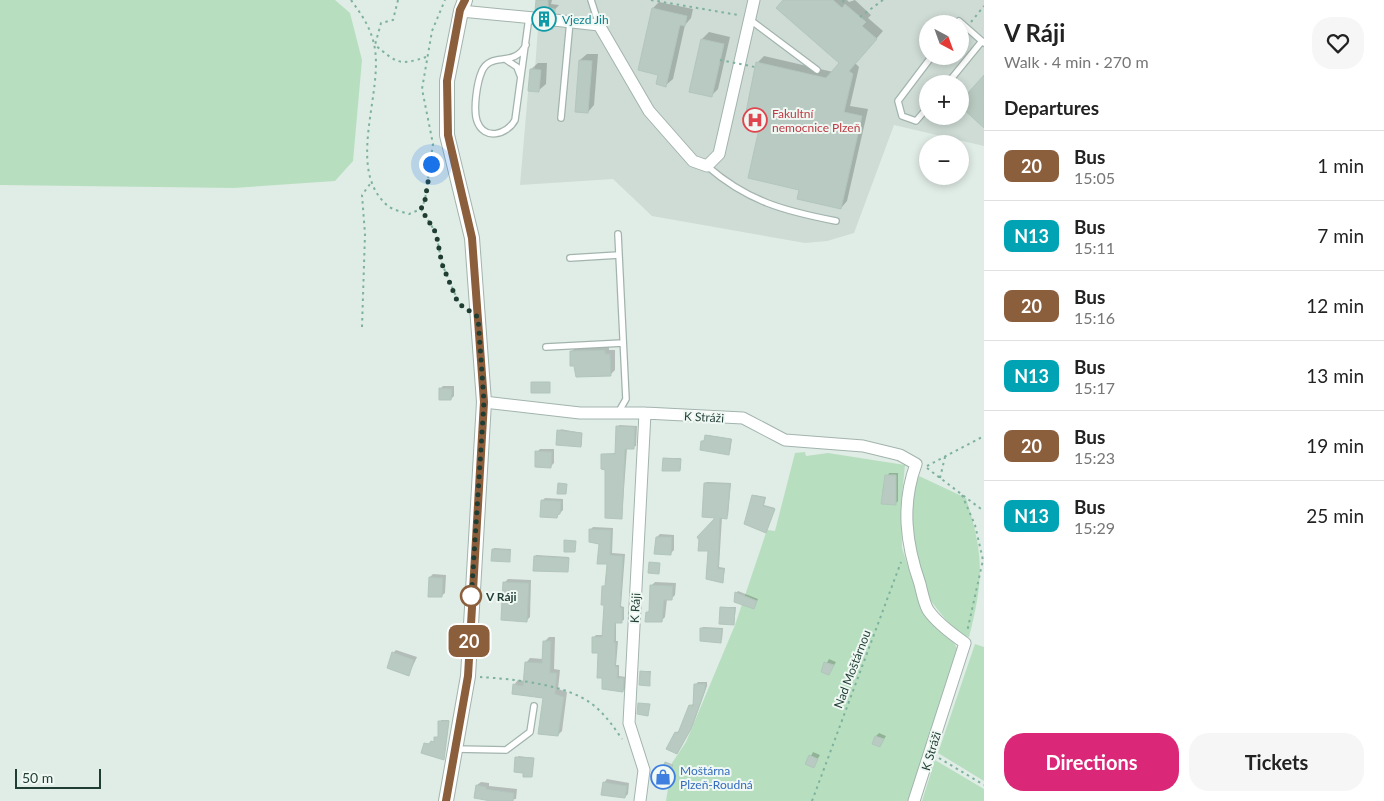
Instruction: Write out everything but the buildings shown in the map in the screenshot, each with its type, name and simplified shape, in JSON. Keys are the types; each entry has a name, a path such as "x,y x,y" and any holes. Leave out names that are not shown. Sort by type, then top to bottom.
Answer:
{"street":[{"path":"554,20 599,25 648,111 693,161 707,166 719,154 749,19 751,1"},
{"path":"446,801 468,676 484,402 472,238 448,135 447,81 463,5 532,18"},
{"name":"K Stráži","path":"484,402 580,413 645,413 743,418 785,440 863,446 900,455 916,464 910,480 906,510 908,544 928,609 949,632 965,643 914,801"},
{"name":"K Ráji","path":"640,801 644,770 630,723 645,413"}],"lane":[{"path":"591,0 599,25"},
{"path":"526,45 518,55 492,61 482,70 476,118 483,130 496,134 508,130 515,120 532,18"},
{"path":"749,19 817,70"},
{"path":"562,118 570,21"},
{"path":"955,75 983,42 969,30"},
{"path":"506,59 517,67 521,78"},
{"path":"919,118 916,121 902,116 898,101 925,65"},
{"path":"707,166 723,180 756,199 791,213 836,221"},
{"path":"618,234 626,399 618,413"},
{"path":"570,258 619,255"},
{"path":"546,347 623,343"},
{"path":"455,749 506,750 530,732 534,706"}],"path":[{"path":"351,0 368,24 375,45 393,60 406,63 427,56"},
{"path":"398,0 393,20 381,23 375,45 375,66 368,131 370,184 389,207 409,214 421,209 425,200 433,144 422,89 432,31 445,0"},
{"path":"651,0 749,19"},
{"path":"843,0 844,6"},
{"path":"860,17 883,0"},
{"path":"969,24 984,6"},
{"path":"720,60 755,67"},
{"path":"362,327 365,234 362,195 370,184"},
{"path":"421,209 436,233 442,264 458,303 478,317"},
{"path":"981,509 925,467 984,436"},
{"path":"940,478 945,457"},
{"path":"962,495 975,525 983,560 965,643"},
{"name":"Nad Moštárnou","path":"812,801 908,544"},
{"path":"468,676 542,685 575,694 592,704 608,719 624,744 639,755"},
{"path":"931,753 984,785"}],"shaded area":[{"name":"Fakultní nemocnice Plzeň","path":"536,0 984,0 984,146 969,142 969,135 937,135 894,125 854,233 827,241 805,243 652,216 613,179 520,185 530,69 535,69 538,28 534,27"}],"green space":[{"path":"0,0 335,0 350,13 362,60 353,161 335,181 234,188 0,185"},
{"path":"805,452 806,456 828,453 905,465 901,505 902,548 923,613 954,643 958,650 911,801 666,801 672,763 686,742 735,625 767,530 775,531 795,453"},
{"path":"919,476 966,498 976,536 980,567 977,599 969,637 958,635 930,600 912,546 911,497"},
{"path":"975,644 984,647 984,781 938,753"},
{"path":"935,760 984,789 984,801 922,801"}],"tunnel":[{"path":"534,18 554,20"}],"bus line":[{"name":"20","path":"446,801 468,676 484,402 472,238 448,135 447,81 460,10 465,0"}],"place":[{"name":"Vjezd Jih","path":"544,19"},
{"name":"Fakultní nemocnice Plzeň","path":"755,120"},
{"name":"V Ráji","path":"471,596"},
{"name":"Moštárna Plzeň-Roudná","path":"663,777"}],"route":[{"path":"431,164 425,200 421,209 436,233 442,264 458,303 478,317 484,402 471,602 471,596"}]}
